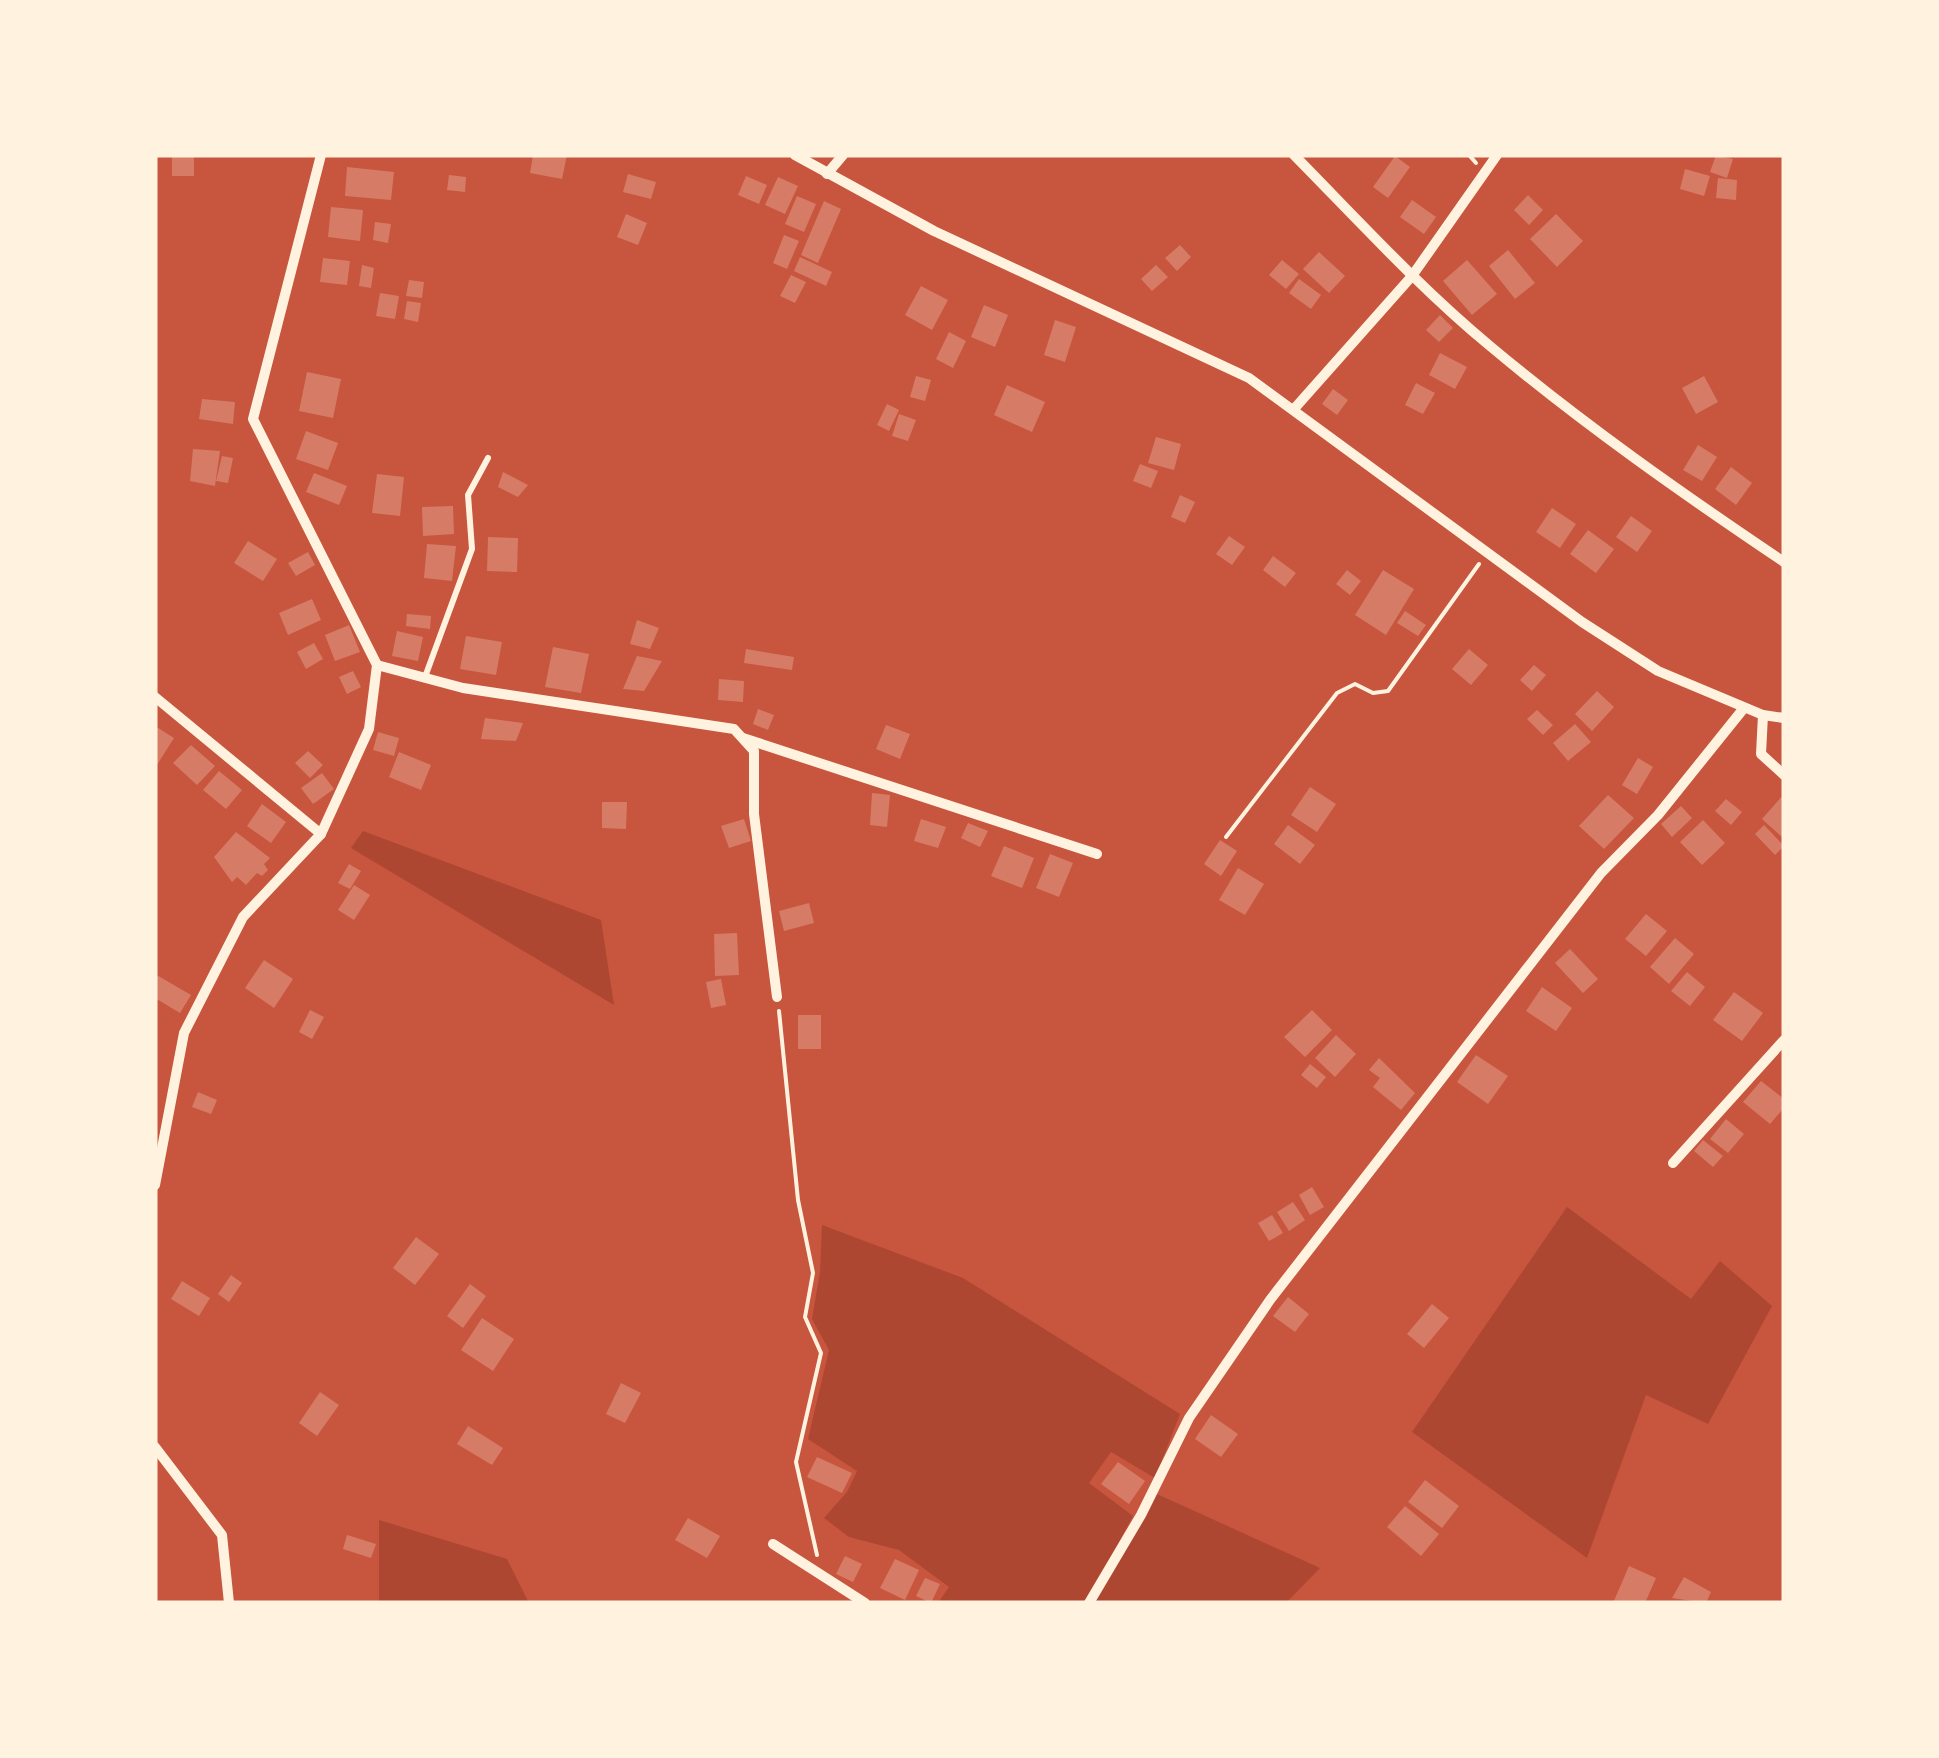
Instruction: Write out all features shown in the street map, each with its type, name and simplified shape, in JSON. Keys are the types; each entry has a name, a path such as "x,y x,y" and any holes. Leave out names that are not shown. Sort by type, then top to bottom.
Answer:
{"street":[{"path":"155,1185 184,1034 243,917 322,834 368,729 377,665 254,419 320,155"},
{"path":"795,155 934,230 1249,378 1658,671 1762,715 1784,718"},
{"path":"827,174 843,155"},
{"path":"1294,155 1412,276 1560,403 1784,562"},
{"path":"1294,409 1412,276 1498,155"},
{"path":"377,665 585,710 734,729 754,751 754,814 777,997"},
{"path":"155,697 322,834"},
{"path":"1089,1603 1141,1515 1189,1418 1270,1300 1601,874 1658,815 1744,708"},
{"path":"1762,715 1761,754 1784,775"},
{"path":"742,738 1096,854"},
{"path":"1673,1163 1784,1040"},
{"path":"155,1447 222,1535 230,1603"},
{"path":"772,1544 865,1603"}],"lane":[{"path":"425,678 472,549 468,495 488,458"}],"path":[{"path":"1226,837 1337,692 1355,684 1373,693 1388,690 1488,552"},
{"path":"777,997 798,1200 814,1273 805,1317 821,1354 796,1462 822,1574"}],"shaded area":[{"path":"363,831 601,920 614,1005 351,848"},
{"path":"1567,1207 1691,1299 1720,1261 1772,1306 1708,1424 1646,1395 1587,1558 1412,1432"},
{"path":"822,1225 963,1278 1180,1414 1155,1478 1111,1452 1089,1483 1133,1516 1086,1603 938,1603 949,1587 899,1550 849,1537 824,1518 847,1492 857,1471 808,1439 829,1350 812,1319"},
{"path":"1157,1494 1320,1568 1286,1603 1093,1603"},
{"path":"379,1520 507,1559 529,1603 379,1603"}],"building":[{"path":"172,155 194,155 194,176 172,176"},
{"path":"533,155 567,155 562,179 530,173"},
{"path":"1716,155 1733,159 1727,178 1710,172"},
{"path":"1395,156 1410,167 1388,198 1373,187"},
{"path":"347,167 394,172 391,200 345,196"},
{"path":"1685,169 1710,176 1704,196 1680,189"},
{"path":"628,174 656,182 651,199 623,192"},
{"path":"449,175 466,177 465,192 447,190"},
{"path":"746,176 767,185 759,204 738,195"},
{"path":"778,177 798,186 785,214 765,205"},
{"path":"1718,178 1737,180 1736,200 1716,198"},
{"path":"1528,195 1543,210 1529,225 1514,210"},
{"path":"797,196 816,204 804,232 785,224"},
{"path":"1412,200 1436,217 1424,234 1400,217"},
{"path":"824,201 841,209 818,263 801,255"},
{"path":"331,207 363,210 360,241 328,237"},
{"path":"626,214 647,223 638,245 617,237"},
{"path":"1556,214 1583,241 1557,267 1530,239"},
{"path":"375,222 391,224 388,243 373,240"},
{"path":"784,235 799,241 787,269 773,263"},
{"path":"1180,245 1191,257 1177,271 1165,258"},
{"path":"1508,250 1535,283 1515,299 1489,266"},
{"path":"1319,252 1345,276 1329,293 1303,269"},
{"path":"800,257 832,272 826,286 794,271"},
{"path":"323,258 350,261 347,285 320,282"},
{"path":"1282,260 1299,274 1286,289 1269,275"},
{"path":"1467,260 1497,294 1472,315 1443,281"},
{"path":"362,265 374,268 371,288 359,286"},
{"path":"1156,265 1168,277 1152,291 1141,279"},
{"path":"791,275 806,282 795,303 780,296"},
{"path":"1299,279 1321,295 1311,309 1289,293"},
{"path":"409,280 424,282 422,298 406,296"},
{"path":"921,286 948,300 932,330 905,315"},
{"path":"380,293 399,296 395,319 376,316"},
{"path":"407,301 421,303 418,322 404,319"},
{"path":"984,305 1008,315 995,347 971,337"},
{"path":"1440,315 1453,328 1439,342 1426,330"},
{"path":"1055,320 1076,327 1065,362 1044,355"},
{"path":"949,332 966,341 953,368 936,359"},
{"path":"1440,353 1467,367 1455,389 1429,375"},
{"path":"307,372 341,379 333,418 299,411"},
{"path":"916,376 931,380 925,401 910,397"},
{"path":"1704,376 1718,402 1696,414 1682,388"},
{"path":"1416,383 1435,393 1423,414 1405,405"},
{"path":"1007,385 1045,402 1032,432 994,415"},
{"path":"1333,389 1348,400 1337,415 1322,404"},
{"path":"202,399 235,402 233,424 199,419"},
{"path":"887,404 899,410 889,431 877,425"},
{"path":"899,414 916,420 908,441 892,436"},
{"path":"306,431 338,443 328,470 296,459"},
{"path":"1156,437 1181,444 1174,470 1148,463"},
{"path":"1698,445 1717,457 1702,481 1683,470"},
{"path":"193,449 220,451 215,486 190,481"},
{"path":"222,456 233,458 228,483 216,481"},
{"path":"1140,464 1158,471 1151,488 1133,481"},
{"path":"1731,467 1752,483 1736,505 1715,489"},
{"path":"503,472 528,485 518,497 498,487"},
{"path":"314,473 347,486 339,505 306,492"},
{"path":"377,474 404,477 400,516 372,513"},
{"path":"1180,495 1195,502 1185,523 1171,517"},
{"path":"453,506 454,534 423,536 422,507"},
{"path":"1552,508 1576,524 1560,548 1536,532"},
{"path":"1631,516 1652,531 1637,552 1616,537"},
{"path":"1588,530 1614,549 1596,573 1570,554"},
{"path":"1229,536 1245,547 1232,565 1216,554"},
{"path":"488,537 518,538 517,572 487,571"},
{"path":"248,541 277,559 263,581 234,563"},
{"path":"427,544 456,546 452,581 424,578"},
{"path":"308,552 315,565 296,576 288,563"},
{"path":"1273,556 1296,573 1285,587 1263,570"},
{"path":"1347,570 1361,581 1350,595 1336,584"},
{"path":"1383,570 1414,589 1386,635 1355,615"},
{"path":"312,599 321,620 288,635 279,613"},
{"path":"1405,611 1426,625 1418,636 1397,623"},
{"path":"407,614 431,616 430,629 406,626"},
{"path":"637,620 659,628 650,649 630,644"},
{"path":"349,625 360,652 335,661 325,635"},
{"path":"397,631 423,637 418,661 392,656"},
{"path":"466,636 502,642 496,675 460,669"},
{"path":"314,643 323,659 306,669 297,652"},
{"path":"553,647 589,654 581,693 545,687"},
{"path":"746,649 794,657 792,670 744,663"},
{"path":"1469,649 1488,665 1471,685 1452,669"},
{"path":"637,656 662,661 644,691 623,689"},
{"path":"1534,665 1546,675 1532,691 1520,680"},
{"path":"353,671 361,687 347,694 339,677"},
{"path":"719,679 744,681 743,702 718,700"},
{"path":"1597,691 1614,707 1592,731 1575,714"},
{"path":"758,709 774,715 768,730 753,724"},
{"path":"1537,710 1553,725 1543,735 1527,719"},
{"path":"485,718 523,723 516,741 481,739"},
{"path":"1575,724 1591,742 1568,761 1553,743"},
{"path":"886,725 910,734 900,759 876,749"},
{"path":"155,726 174,738 155,768"},
{"path":"378,732 399,738 394,756 373,750"},
{"path":"191,745 215,766 197,785 173,763"},
{"path":"308,751 323,765 310,778 295,763"},
{"path":"399,752 431,765 421,790 389,777"},
{"path":"1638,758 1653,767 1637,794 1622,785"},
{"path":"219,771 242,790 226,809 203,790"},
{"path":"322,773 334,789 313,804 301,788"},
{"path":"1310,787 1336,804 1317,832 1291,815"},
{"path":"872,793 890,795 887,827 870,825"},
{"path":"1784,794 1784,839 1762,819"},
{"path":"1608,795 1634,818 1604,849 1579,826"},
{"path":"1726,799 1742,812 1731,825 1715,811"},
{"path":"602,802 627,802 626,829 602,828"},
{"path":"262,804 286,822 271,843 247,826"},
{"path":"1681,806 1692,818 1672,837 1661,824"},
{"path":"744,819 751,841 729,848 721,826"},
{"path":"921,819 946,827 938,848 914,841"},
{"path":"1703,820 1725,843 1702,865 1680,842"},
{"path":"968,823 988,831 980,847 961,838"},
{"path":"1288,825 1315,845 1300,864 1274,844"},
{"path":"1764,825 1784,846 1775,855 1755,834"},
{"path":"236,832 270,858 264,864 268,870 262,876 257,873 246,885 237,877 232,882 214,857"},
{"path":"1220,840 1237,851 1221,876 1204,864"},
{"path":"1004,846 1034,858 1022,888 991,876"},
{"path":"1050,854 1073,863 1059,897 1036,888"},
{"path":"349,864 361,871 350,889 338,883"},
{"path":"1238,868 1264,884 1245,915 1219,900"},
{"path":"354,885 370,895 354,920 338,910"},
{"path":"809,903 814,923 784,931 779,911"},
{"path":"1646,914 1667,931 1646,956 1625,939"},
{"path":"737,933 739,975 715,976 714,934"},
{"path":"1675,938 1694,954 1669,984 1650,967"},
{"path":"1570,949 1598,979 1583,993 1555,963"},
{"path":"264,960 293,979 274,1008 245,988"},
{"path":"1687,972 1705,987 1690,1006 1671,991"},
{"path":"155,974 191,995 180,1013 155,998"},
{"path":"721,979 726,1005 711,1008 706,982"},
{"path":"1542,987 1572,1008 1556,1031 1526,1011"},
{"path":"1734,992 1763,1013 1742,1041 1713,1020"},
{"path":"310,1010 324,1017 312,1039 299,1032"},
{"path":"1312,1010 1332,1030 1305,1057 1284,1037"},
{"path":"798,1015 821,1015 821,1049 798,1049"},
{"path":"1336,1035 1356,1054 1335,1077 1315,1058"},
{"path":"1476,1055 1508,1076 1488,1104 1457,1082"},
{"path":"1379,1058 1415,1093 1401,1110 1373,1087 1380,1078 1369,1070"},
{"path":"1310,1064 1326,1077 1317,1088 1301,1075"},
{"path":"1761,1081 1784,1099 1784,1108 1770,1124 1743,1102"},
{"path":"198,1092 217,1100 211,1114 192,1107"},
{"path":"1726,1119 1744,1134 1728,1153 1710,1139"},
{"path":"1703,1140 1723,1156 1713,1167 1694,1151"},
{"path":"1312,1187 1324,1207 1310,1215 1299,1195"},
{"path":"1293,1202 1305,1220 1289,1231 1277,1212"},
{"path":"1272,1215 1283,1233 1269,1241 1258,1223"},
{"path":"416,1237 439,1254 415,1285 393,1268"},
{"path":"231,1275 242,1283 229,1302 218,1294"},
{"path":"182,1281 210,1298 199,1316 171,1299"},
{"path":"470,1284 486,1296 463,1328 447,1316"},
{"path":"1288,1297 1309,1314 1295,1332 1273,1316"},
{"path":"1432,1304 1449,1318 1424,1348 1407,1334"},
{"path":"482,1318 514,1339 493,1371 461,1350"},
{"path":"621,1383 641,1393 625,1423 606,1414"},
{"path":"320,1392 339,1405 317,1436 299,1423"},
{"path":"1211,1415 1238,1434 1221,1457 1195,1439"},
{"path":"468,1426 503,1448 492,1465 457,1444"},
{"path":"817,1457 852,1473 842,1493 807,1477"},
{"path":"1118,1462 1145,1481 1129,1504 1101,1484"},
{"path":"1425,1480 1459,1506 1442,1528 1408,1502"},
{"path":"1405,1506 1439,1534 1421,1556 1387,1527"},
{"path":"688,1518 720,1536 707,1558 675,1540"},
{"path":"347,1535 376,1544 371,1558 343,1549"},
{"path":"845,1556 862,1564 853,1582 836,1574"},
{"path":"895,1559 919,1570 905,1600 880,1588"},
{"path":"1629,1566 1656,1578 1645,1603 1613,1603"},
{"path":"1684,1577 1711,1592 1706,1603 1672,1598"},
{"path":"925,1578 940,1584 931,1603 916,1596"}]}
